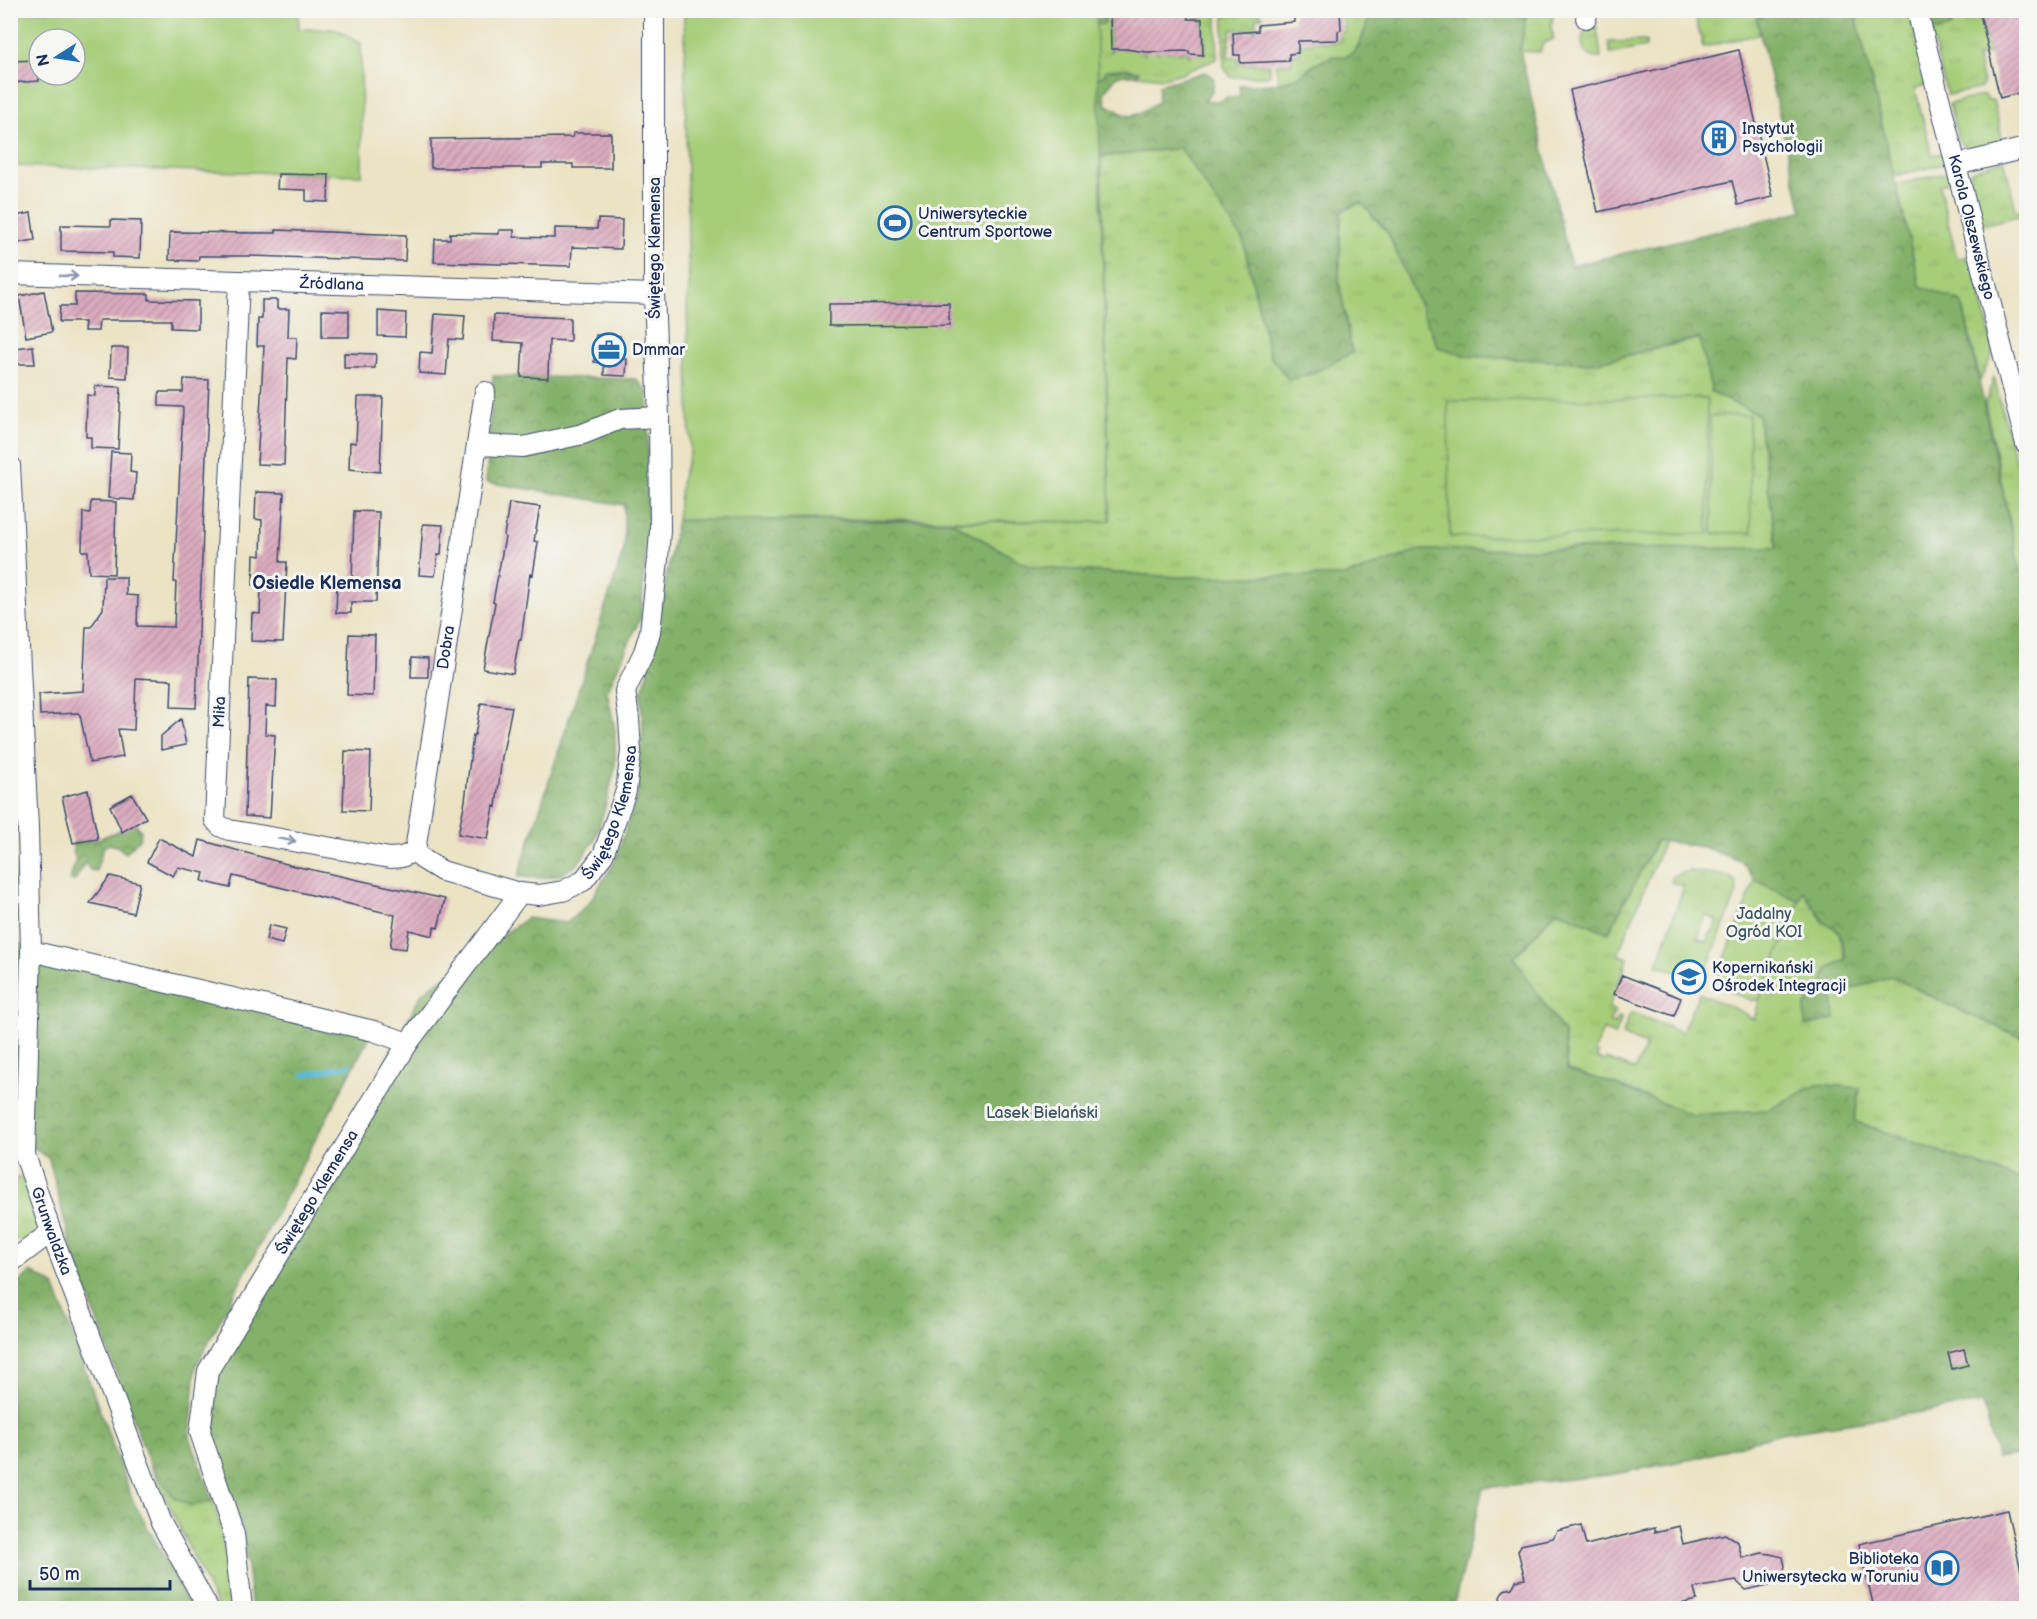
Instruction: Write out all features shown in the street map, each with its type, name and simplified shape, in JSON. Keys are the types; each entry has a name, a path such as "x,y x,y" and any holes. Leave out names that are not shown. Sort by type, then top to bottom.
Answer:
{"street":[{"name":"Świętego Klemensa","path":"242,1608 234,1534 200,1432 208,1371 408,1043 520,893 549,895 568,890 583,881 603,855 626,791 631,751 625,691 648,643 658,560 659,417 654,294 654,10"},
{"name":"Karola Olszewskiego","path":"1917,10 2026,444"},
{"path":"1956,165 2026,148"},
{"name":"Źródlana","path":"10,274 654,294"},
{"name":"Miła","path":"239,281 215,820 220,826 229,830 390,858 402,857 415,851"},
{"name":"Dobra","path":"415,851 485,392"},
{"path":"478,445 529,446 583,434 620,418 659,417"},
{"name":"Grunwaldzka","path":"10,465 28,828 31,951 25,1155 51,1232 161,1522 208,1608"},
{"path":"415,851 442,871 520,893"},
{"path":"31,951 374,1031 408,1043"},
{"path":"10,1263 51,1232"}],"green space":[{"path":"1716,10 1785,11 1757,17 1760,34 1703,47 1695,15"},
{"path":"11,11 298,11 299,29 337,29 361,44 362,175 11,166"},
{"name":"Uniwersyteckie Centrum Sportowe","path":"684,11 1096,11 1110,520 1100,522 872,519 677,520 682,477 690,453"},
{"name":"Lasek Bielański","path":"1074,11 1105,11 1104,23 1096,25 1091,31 1097,56 1098,78 1103,76 1106,70 1139,71 1137,75 1118,75 1104,92 1106,104 1123,114 1133,116 1158,102 1159,85 1205,72 1214,78 1213,90 1204,101 1221,101 1227,97 1240,96 1239,85 1285,82 1299,76 1326,58 1350,55 1361,41 1370,11 1527,11 1520,51 1571,266 1802,211 1756,17 1785,11 1855,11 1920,286 1962,302 2026,600 2026,1039 1963,1012 1891,976 1833,995 1835,1019 1805,1026 1805,1006 1819,992 1828,968 1846,959 1839,931 1823,921 1803,891 1799,901 1755,880 1742,862 1703,847 1657,840 1608,933 1557,910 1514,958 1564,1033 1567,1070 1605,1081 1693,1115 1768,1110 1817,1084 1860,1088 1854,1121 2026,1182 2026,1453 1997,1459 1983,1403 1780,1433 1698,1458 1609,1475 1483,1488 1453,1608 252,1608 243,1532 209,1430 217,1374 422,993 527,918 567,923 589,903 614,863 637,797 643,727 641,695 648,673 677,520 950,521 1030,567 1177,577 1344,576 1421,550 1777,548 1758,414 1712,393 1699,338 1594,363 1468,356 1438,347 1388,233 1361,202 1341,212 1339,282 1352,353 1311,374 1289,380 1270,357 1243,240 1180,148 1101,157"},
{"path":"1105,11 1113,11 1114,14 1109,15 1110,51 1113,50 1113,45 1123,49 1142,49 1143,54 1145,48 1156,48 1159,53 1158,48 1168,47 1168,52 1170,52 1171,47 1178,47 1178,52 1188,51 1191,56 1191,50 1202,50 1202,55 1204,55 1203,18 1195,18 1195,11 1217,11 1217,59 1163,78 1137,75 1139,72 1098,78 1097,56 1091,53 1096,25 1104,23"},
{"path":"1342,11 1370,11 1366,29 1355,51 1344,58 1332,56 1312,66 1298,77 1278,83 1276,64 1291,63 1291,55 1300,54 1299,44 1313,43 1314,40 1340,42 1340,32 1345,32"},
{"path":"1527,11 1554,11 1551,26 1554,39 1543,43 1540,52 1520,51"},
{"path":"1855,11 1910,11 1926,85 1915,88 1932,155 1945,154 1944,164 1894,176"},
{"path":"1926,11 1979,11 1990,53 1977,57 1983,84 1981,88 1947,95"},
{"path":"1926,11 1956,11 1950,28 1931,31"},
{"path":"1260,13 1263,17 1256,18 1256,34 1254,34 1254,29 1231,30 1228,58 1238,57 1238,64 1270,64 1270,74 1231,77 1224,68 1224,16"},
{"path":"1591,27 1597,27 1601,57 1590,56 1583,48 1582,39"},
{"path":"1646,41 1646,47 1610,54 1609,42"},
{"path":"1984,95 1989,101 1993,100 2003,142 1975,149 1975,153 1959,142 1949,104"},
{"path":"1180,148 1213,192 1243,240 1270,357 1352,353 1339,282 1341,212 1361,202 1388,233 1438,347 1468,356 1594,363 1700,338 1712,393 1758,414 1778,548 1421,550 1344,576 1177,577 1030,567 950,521 1100,522 1110,520 1101,157"},
{"path":"2004,159 2016,211 2026,209 2026,214 1978,226 1968,182 1971,171"},
{"path":"1945,173 1952,178 1950,182 1939,185 1957,259 1971,256 1994,351 1980,381 1962,302 1920,286 1896,185"},
{"path":"493,376 636,379 648,393 648,524 641,617 607,691 615,730 615,769 594,841 577,865 559,875 542,878 518,877 624,549 624,505 486,482"},
{"path":"1994,378 2026,502 2026,600 1985,404"},
{"path":"1707,398 1708,534 1450,537 1448,401"},
{"path":"1749,415 1751,533 1712,533 1710,416"},
{"path":"136,824 141,831 140,838 126,853 117,846 108,844 103,848 96,871 90,870 85,862 75,881 70,880 76,859 73,843 98,839"},
{"path":"1656,840 1664,841 1618,954 1628,958 1609,1008 1615,1011 1609,1022 1615,1024 1618,1017 1622,1018 1615,1035 1603,1030 1594,1052 1598,1054 1597,1059 1604,1061 1606,1059 1635,1070 1646,1045 1622,1035 1630,1014 1633,1013 1682,1032 1699,993 1754,1019 1803,891 1823,921 1839,931 1846,959 1828,968 1819,992 1805,1006 1891,976 1963,1012 2026,1039 2026,1182 1854,1121 1860,1089 1817,1084 1768,1110 1693,1115 1605,1081 1567,1070 1564,1033 1514,958 1557,910 1609,932"},
{"path":"11,855 13,856 16,943 371,1034 196,1366 190,1437 213,1501 192,1506 175,1498 150,1465 74,1257 49,1159 21,1138 11,1144"},
{"path":"1689,871 1730,876 1736,883 1737,892 1702,981 1657,965 1684,886 1671,882 1673,876","holes":["1706,915 1718,921 1706,942 1698,938"]},
{"name":"Jadalny Ogród KOI","path":"1755,880 1799,901 1759,1001 1736,994 1725,988 1719,980 1719,974"},
{"path":"18,1178 29,1180 36,1204 37,1225 30,1240 14,1241 11,1239 10,1182"},
{"path":"31,1272 54,1285 133,1501 192,1608 11,1608 11,1289"},
{"path":"150,1465 175,1498 192,1506 213,1501 223,1534 231,1608 218,1608"}],"building":[{"path":"1115,10 1188,10 1188,19 1202,19 1203,55 1189,54 1189,51 1146,52 1111,49 1110,16 1115,16"},
{"path":"1340,10 1341,30 1338,31 1338,40 1298,41 1298,53 1289,54 1289,61 1240,63 1240,55 1234,55 1233,33 1258,31 1258,25 1294,22 1294,12"},
{"path":"1979,10 2026,10 2026,91 2000,98"},
{"name":"Instytut Psychologii","path":"1739,50 1773,197 1738,205 1732,181 1598,212 1570,90"},
{"path":"27,60 27,82 10,83 10,61"},
{"path":"573,133 611,133 611,168 573,168 573,164 542,164 542,168 431,168 431,139 573,137"},
{"path":"278,174 329,175 328,202 306,201 306,190 277,189"},
{"path":"31,213 35,240 10,244 10,217"},
{"path":"598,219 622,220 621,249 572,247 571,266 434,262 435,239 450,239 450,233 499,234 499,230 514,230 514,237 555,238 555,228 597,229"},
{"path":"111,220 141,221 140,258 113,257 113,252 61,251 61,225 111,226"},
{"path":"276,230 406,235 405,261 250,256 199,256 198,261 169,260 170,232 276,233"},
{"path":"44,291 52,332 26,337 19,296"},
{"path":"75,293 149,294 149,300 198,301 198,329 171,328 171,320 99,320 98,331 84,331 85,322 59,322 60,306 75,306"},
{"path":"262,300 277,300 277,309 289,309 288,337 297,337 296,359 288,358 284,465 257,464 264,346 257,346 258,319 262,319"},
{"path":"949,303 949,325 829,326 829,304"},
{"path":"322,310 349,311 349,337 322,337"},
{"path":"378,311 406,313 405,337 378,336"},
{"path":"435,314 465,316 463,340 449,339 446,375 419,373 420,352 432,353"},
{"path":"494,315 570,318 570,341 549,340 548,378 521,377 523,343 493,341"},
{"path":"596,335 620,336 619,359 627,359 626,376 604,375 604,363 594,362"},
{"path":"33,346 35,364 17,364 15,348"},
{"path":"111,348 128,348 127,378 110,377"},
{"path":"344,353 376,354 375,368 344,368"},
{"path":"184,379 209,380 196,708 171,707 172,680 136,678 134,730 118,729 123,757 90,763 80,715 78,713 40,715 39,694 83,691 86,627 91,627 103,609 104,577 126,577 126,595 138,596 137,626 174,627 176,582 174,582 183,409 182,407 159,406 159,392 183,392"},
{"path":"95,386 121,387 118,449 91,448 91,437 86,437 87,395 95,396"},
{"path":"358,397 383,397 380,472 349,469 350,442 356,443"},
{"path":"111,452 131,453 130,472 136,473 134,500 108,498"},
{"path":"256,492 284,493 280,562 287,562 283,642 251,641 252,613 260,614 261,585 253,585 254,555 261,556 262,520 255,519"},
{"path":"91,501 116,502 114,574 89,573 88,551 82,551 83,512 90,513"},
{"path":"509,503 540,507 534,541 538,542 533,575 530,574 521,640 519,640 513,674 483,669"},
{"path":"354,511 379,512 376,602 351,602 351,613 336,613 337,583 352,583"},
{"path":"423,524 443,525 441,555 438,555 435,576 419,575"},
{"path":"349,634 375,635 373,696 347,695"},
{"path":"412,657 428,658 428,677 411,677"},
{"path":"249,679 277,680 276,707 266,706 265,734 275,735 270,818 245,816"},
{"path":"481,703 512,707 502,757 496,807 494,806 488,839 458,834 465,801 473,735 475,735"},
{"path":"181,719 186,745 161,750 161,736"},
{"path":"345,751 371,752 369,811 343,810"},
{"path":"88,790 98,839 73,843 62,797"},
{"path":"132,794 146,818 122,832 110,806"},
{"path":"159,838 196,857 200,840 290,865 445,899 438,928 434,927 433,936 409,930 406,949 390,947 395,915 233,876 230,888 202,881 204,873 178,867 173,876 147,862"},
{"path":"110,876 140,883 133,913 90,903"},
{"path":"269,925 286,929 282,944 266,940"},
{"path":"1622,975 1681,998 1674,1016 1614,994"},
{"path":"1964,1349 1968,1365 1952,1369 1948,1353"},
{"name":"Biblioteka Uniwersytecka w Toruniu","path":"2007,1510 2026,1593 2026,1608 1874,1608 1859,1544"},
{"path":"1581,1525 1586,1545 1654,1528 1654,1532 1679,1526 1683,1544 1725,1534 1738,1542 1742,1558 1762,1553 1770,1554 1783,1557 1785,1566 1781,1582 1746,1590 1736,1581 1694,1588 1697,1600 1663,1608 1503,1608 1500,1597 1504,1590 1512,1588 1516,1581 1525,1579 1518,1551 1521,1545 1553,1538 1557,1531"}],"waterway":[{"path":"304,1075 350,1065"}],"place":[{"name":"Instytut Psychologii","path":"1719,138"},
{"name":"Uniwersyteckie Centrum Sportowe","path":"895,223"},
{"name":"Dmmar","path":"609,350"},
{"name":"Kopernikański Ośrodek Integracji","path":"1689,977"},
{"name":"Biblioteka Uniwersytecka w Toruniu","path":"1942,1568"}],"district":[{"name":"Osiedle Klemensa","path":"327,583"}]}
